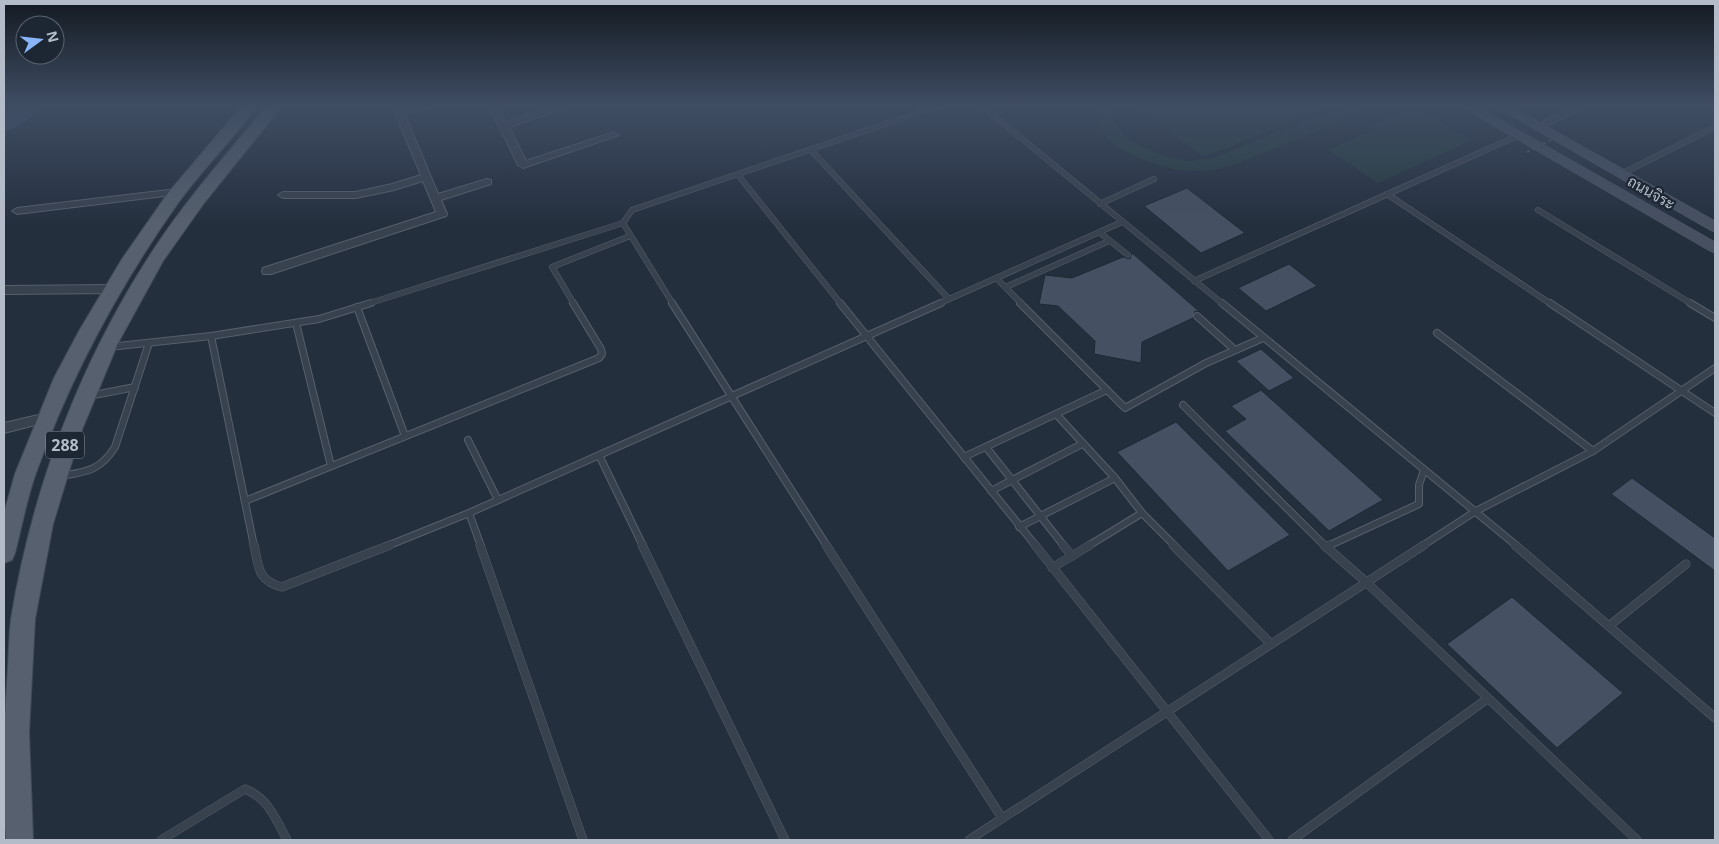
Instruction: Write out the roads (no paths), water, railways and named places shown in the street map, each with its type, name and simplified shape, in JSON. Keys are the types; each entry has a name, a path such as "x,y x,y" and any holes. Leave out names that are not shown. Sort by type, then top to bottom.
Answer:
{"main road":[{"name":"288","path":"4,553 6,530 25,474 64,378 128,263 177,192 217,145"},
{"name":"288","path":"19,840 16,798 17,694 23,620 44,516 63,451 84,397 118,324 155,260 192,207 243,145"},
{"name":"ถนนจิระ","path":"1534,145 1715,248"},
{"name":"ถนนจิระ","path":"1570,145 1715,227"}],"street":[{"path":"266,271 442,214 413,145"},
{"path":"513,145 523,165 582,145"},
{"path":"283,196 356,195 394,187 426,177"},
{"path":"435,198 487,182"},
{"path":"16,210 177,192"},
{"path":"4,290 113,289"},
{"path":"4,428 48,418"}],"lane":[{"path":"107,348 211,336 318,320 623,223 632,210 824,145"},
{"path":"1029,145 1424,470 1476,510 1715,718"},
{"path":"1194,281 1496,145"},
{"path":"1621,174 1678,145"},
{"path":"811,150 949,299"},
{"path":"738,175 1168,710 1269,840"},
{"path":"1100,204 1154,179"},
{"path":"1387,194 1715,413"},
{"path":"1538,210 1715,318"},
{"path":"211,336 258,570 268,583 282,587 304,580 469,513 1122,222"},
{"path":"623,223 731,396 1002,818"},
{"path":"1099,232 1128,255"},
{"path":"244,501 599,358 602,354 601,349 552,266 630,236"},
{"path":"1006,287 1109,241"},
{"path":"996,278 1125,408 1206,363 1263,338"},
{"path":"357,307 405,436"},
{"path":"1197,316 1235,350"},
{"path":"296,323 330,466"},
{"path":"1437,333 1593,451"},
{"path":"55,477 92,471 108,461 115,447 149,343"},
{"path":"969,840 1476,510 1593,451 1715,368"},
{"path":"84,397 135,387"},
{"path":"964,457 1107,390"},
{"path":"1183,405 1326,547 1365,581 1637,840"},
{"path":"1056,414 1115,478 1142,513 1271,644"},
{"path":"468,440 498,500"},
{"path":"991,491 1082,444"},
{"path":"986,447 1072,556"},
{"path":"600,455 784,840"},
{"path":"1326,547 1419,504 1419,485 1424,470"},
{"path":"1020,527 1115,478"},
{"path":"469,513 583,840"},
{"path":"1052,568 1142,513"},
{"path":"1609,626 1686,564"},
{"path":"1292,840 1487,699"},
{"path":"161,840 244,789 254,792 267,803 287,840"}]}
